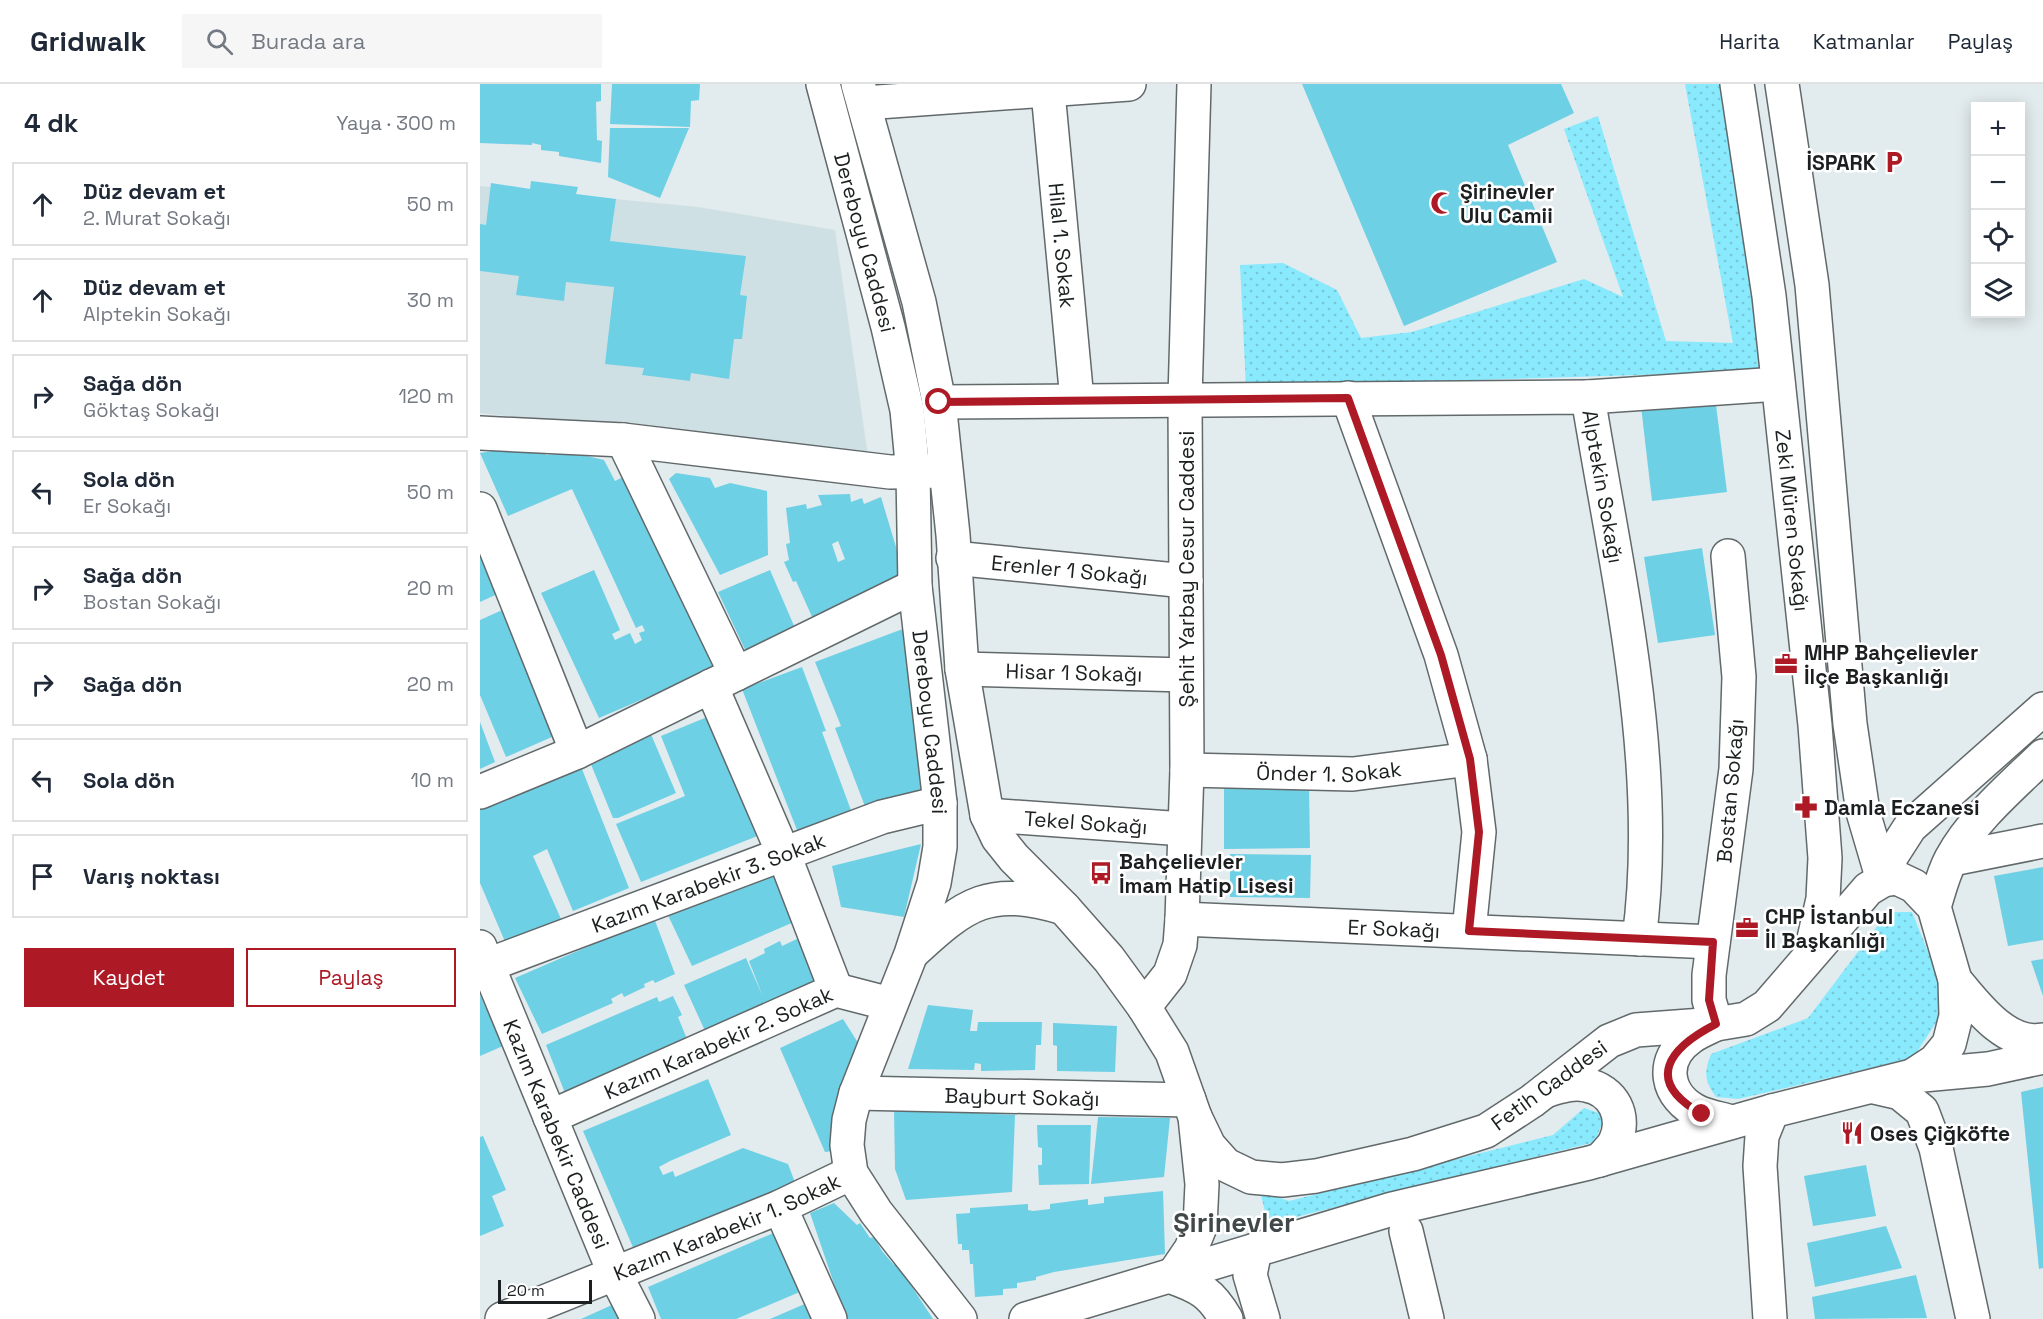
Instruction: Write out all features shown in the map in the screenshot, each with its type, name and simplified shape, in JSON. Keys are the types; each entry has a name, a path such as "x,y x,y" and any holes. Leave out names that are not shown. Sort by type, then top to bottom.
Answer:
{"street":[{"name":"Dereboyu Caddesi","path":"823,84 888,327 907,410 913,473 915,586 940,803 940,847 934,883 911,954 856,1093 849,1120 847,1145 850,1173 876,1212 960,1319"},
{"path":"861,94 1048,92 1129,84"},
{"name":"Şehit Yarbay Cesur Caddesi","path":"1144,1007 1170,975 1180,945 1182,919 1187,770 1185,398 1194,84"},
{"name":"Zeki Müren Sokağı","path":"1737,84 1769,296 1815,725 1825,858 1823,899 1810,957"},
{"name":"Zeki Müren Sokağı","path":"1782,84 1812,285 1850,724 1863,812 1883,880"},
{"name":"Hilal 1. Sokak","path":"1048,92 1077,400"},
{"name":"Dereboyu Caddesi","path":"861,94 919,302 939,402 953,535 962,669 987,815 998,838 1014,858 1064,908 1109,959 1144,1007 1172,1052 1192,1109 1202,1184 1200,1227 1191,1249 1173,1277"},
{"path":"1588,397 1778,384"},
{"name":"Alptekin Sokağı","path":"939,402 1185,398 1588,397 1637,698 1647,832 1639,939"},
{"path":"1348,398 1441,655 1470,759 1479,832 1469,931"},
{"path":"480,433 623,440 913,473 946,471"},
{"path":"623,440 723,680 784,855 836,990"},
{"path":"480,509 577,752"},
{"name":"Bostan Sokağı","path":"1716,1024 1709,1000 1713,942 1736,757 1739,677 1728,556"},
{"name":"Erenler 1 Sokağı","path":"953,558 1186,581"},
{"path":"480,792 577,752 915,586"},
{"name":"Hisar 1 Sokağı","path":"962,669 1186,675"},
{"path":"1912,1076 1935,1061 1949,1044 1956,1016 1955,980 1934,907 1914,886 1897,878 1883,880 1892,855 1910,827 2043,709"},
{"path":"1934,907 1952,859 1987,812 2043,756"},
{"name":"Önder 1. Sokak","path":"1187,770 1353,774 1470,759"},
{"name":"Kazım Karabekir 3. Sokak","path":"482,960 784,855 882,818 940,803"},
{"name":"Tekel Sokağı","path":"987,815 1184,829"},
{"path":"1952,859 2043,842"},
{"name":"Fetih Caddesi","path":"1192,1109 1209,1146 1226,1165 1251,1177 1282,1180 1316,1176 1413,1154 1486,1131 1545,1091 1609,1041 1636,1030 1716,1024 1746,1019 1767,1006 1868,889 1883,880"},
{"path":"911,954 948,919 973,904 1003,897 1031,898 1064,908"},
{"name":"Er Sokağı","path":"1182,919 1713,942"},
{"name":"Kazım Karabekir Caddesi","path":"482,960 614,1272 638,1319"},
{"path":"1955,980 1984,1016 2006,1032 2036,1042 2043,1040"},
{"name":"Kazım Karabekir 2. Sokak","path":"550,1117 836,990 890,1004"},
{"path":"1716,1024 1691,1037 1676,1051 1670,1062 1668,1077 1673,1091 1685,1104 1702,1114 1732,1122"},
{"path":"1026,1319 1173,1277 1392,1209 1600,1160 1772,1110 1912,1076 1988,1069 2043,1057"},
{"path":"1545,1091 1571,1084 1587,1085 1614,1100 1618,1111 1619,1126 1615,1142 1600,1160"},
{"path":"1874,1087 1900,1093 1922,1112 1936,1148 1973,1319"},
{"name":"Bayburt Sokağı","path":"856,1093 1192,1109"},
{"path":"1770,1319 1760,1166 1762,1136 1772,1110"},
{"name":"Kazım Karabekir 1. Sokak","path":"502,1319 780,1207 850,1173"},
{"path":"780,1207 830,1319"},
{"path":"1406,1231 1427,1319"},
{"path":"1255,1250 1250,1275 1263,1319"},
{"path":"1173,1277 1198,1287 1213,1298 1226,1319"}],"shaded area":[{"path":"1685,84 1735,84 1768,371 1246,387 1240,265 1283,263 1337,290 1361,338 1412,332 1584,279 1623,297 1564,129 1598,116 1666,341 1733,343"},
{"path":"480,186 698,207 835,230 868,456 480,413"},
{"path":"1888,912 1912,912 1943,989 1939,1018 1913,1058 1738,1099 1716,1097 1706,1076 1711,1054 1808,1018"},
{"path":"1584,1108 1605,1115 1595,1142 1268,1224 1260,1191 1289,1201 1553,1135"}],"building":[{"path":"480,84 601,84 601,101 596,102 597,140 602,141 601,163 559,156 559,152 541,150 541,145 532,143 532,145 480,143"},
{"path":"612,84 700,84 699,100 691,101 690,127 610,124"},
{"name":"Şirinevler Ulu Camii","path":"1302,84 1561,84 1574,113 1508,145 1557,262 1404,326"},
{"path":"610,128 689,128 660,198 608,177"},
{"path":"531,181 578,187 576,194 616,199 610,241 746,256 740,295 747,296 742,339 734,339 729,379 691,373 690,381 642,375 644,368 605,364 614,287 566,282 564,301 516,295 519,276 480,271 480,224 486,225 491,183 530,189"},
{"path":"1715,397 1727,492 1652,501 1641,406"},
{"path":"541,444 546,455 574,453 604,460 615,481 635,471 725,664 599,718 541,593 594,570 620,630 612,634 615,640 630,633 635,644 642,640 639,633 645,631 642,625 636,628 572,489 508,516 480,453"},
{"path":"676,473 710,478 715,488 730,483 767,491 768,555 720,575 669,479"},
{"path":"850,494 851,502 862,498 864,504 881,497 905,577 813,619 796,581 793,582 784,562 789,560 786,544 790,543 786,508 806,504 807,509 822,505 818,495","holes":["838,541 845,559 838,562 832,544"]},
{"path":"480,533 504,591 480,602"},
{"path":"1702,548 1715,635 1658,643 1644,557"},
{"path":"770,570 798,635 748,656 718,592"},
{"path":"509,607 561,733 506,757 480,695 480,620"},
{"path":"908,627 934,795 866,809 835,728 841,726 815,662"},
{"path":"802,667 826,731 822,732 852,813 797,830 742,689"},
{"path":"712,715 760,835 641,882 616,824 685,796 661,736"},
{"path":"480,722 495,762 480,769"},
{"path":"650,732 676,793 618,818 613,818 588,757"},
{"path":"578,759 629,888 573,911 547,849 533,856 561,919 506,944 480,883 480,804"},
{"path":"1309,787 1310,848 1224,849 1224,788"},
{"path":"921,844 904,917 841,907 832,866"},
{"path":"1230,854 1311,855 1310,898 1230,897"},
{"path":"770,865 794,922 692,966 666,911"},
{"path":"2043,867 2043,940 2008,946 1994,876"},
{"path":"654,918 675,974 655,983 653,980 644,984 645,987 624,997 622,993 611,999 613,1003 542,1034 515,978"},
{"path":"799,938 820,984 706,1033 684,985 746,958 763,997 749,961 765,953 764,949 780,941 782,946"},
{"path":"2043,959 2043,996 2031,961"},
{"path":"480,995 503,1046 480,1056"},
{"path":"673,996 682,1015 678,1017 689,1044 567,1098 546,1045 657,997 659,1002"},
{"path":"928,1005 973,1010 970,1031 977,1031 978,1022 1042,1022 1041,1045 1036,1045 1035,1070 981,1071 981,1064 975,1063 974,1070 908,1069"},
{"path":"843,1019 867,1057 833,1151 825,1152 780,1048"},
{"path":"1053,1023 1117,1026 1115,1072 1057,1071 1057,1046 1053,1045"},
{"path":"708,1079 731,1135 659,1167 663,1175 673,1171 675,1177 743,1148 788,1164 796,1185 638,1259 583,1131"},
{"path":"2043,1087 2043,1268 2039,1269 2021,1092"},
{"path":"894,1109 1015,1115 1012,1192 906,1200 895,1169"},
{"path":"1098,1117 1170,1118 1164,1177 1091,1184"},
{"path":"1037,1125 1091,1125 1089,1184 1039,1185 1038,1165 1042,1165 1042,1148 1038,1147"},
{"path":"483,1136 506,1190 492,1196 504,1226 480,1236 480,1137"},
{"path":"1866,1165 1876,1216 1813,1226 1804,1176"},
{"path":"1163,1191 1165,1254 1054,1272 1036,1277 1036,1280 1017,1283 1017,1288 1003,1289 1003,1295 975,1297 973,1264 970,1264 969,1250 962,1250 962,1244 958,1244 956,1214 970,1213 970,1208 1028,1204 1028,1210 1033,1211 1050,1209 1050,1204 1088,1199 1088,1205 1104,1203 1104,1197"},
{"path":"834,1203 857,1225 860,1223 870,1238 874,1237 882,1251 894,1265 897,1264 933,1319 846,1319 810,1213"},
{"path":"1886,1226 1902,1268 1815,1287 1807,1243"},
{"path":"778,1231 802,1291 736,1319 661,1319 648,1287"},
{"path":"1916,1275 1927,1318 1815,1319 1812,1297"},
{"path":"807,1303 813,1319 770,1319"},
{"path":"614,1304 620,1319 581,1319"}],"place":[{"name":"İSPARK","path":"1894,162"},
{"name":"Şirinevler Ulu Camii","path":"1442,203"},
{"name":"MHP Bahçelievler İlçe Başkanlığı","path":"1786,664"},
{"name":"Damla Eczanesi","path":"1806,807"},
{"name":"Bahçelievler İmam Hatip Lisesi","path":"1101,873"},
{"name":"CHP İstanbul İl Başkanlığı","path":"1747,928"},
{"name":"Oses Çiğköfte","path":"1852,1133"}],"district":[{"name":"Şirinevler","path":"1234,1222"}],"route":[{"path":"939,402 1348,398 1441,655 1470,759 1479,832 1469,931 1713,942 1709,1000 1716,1024 1691,1037 1676,1051 1670,1062 1668,1077 1673,1091 1685,1104 1702,1114"}]}
